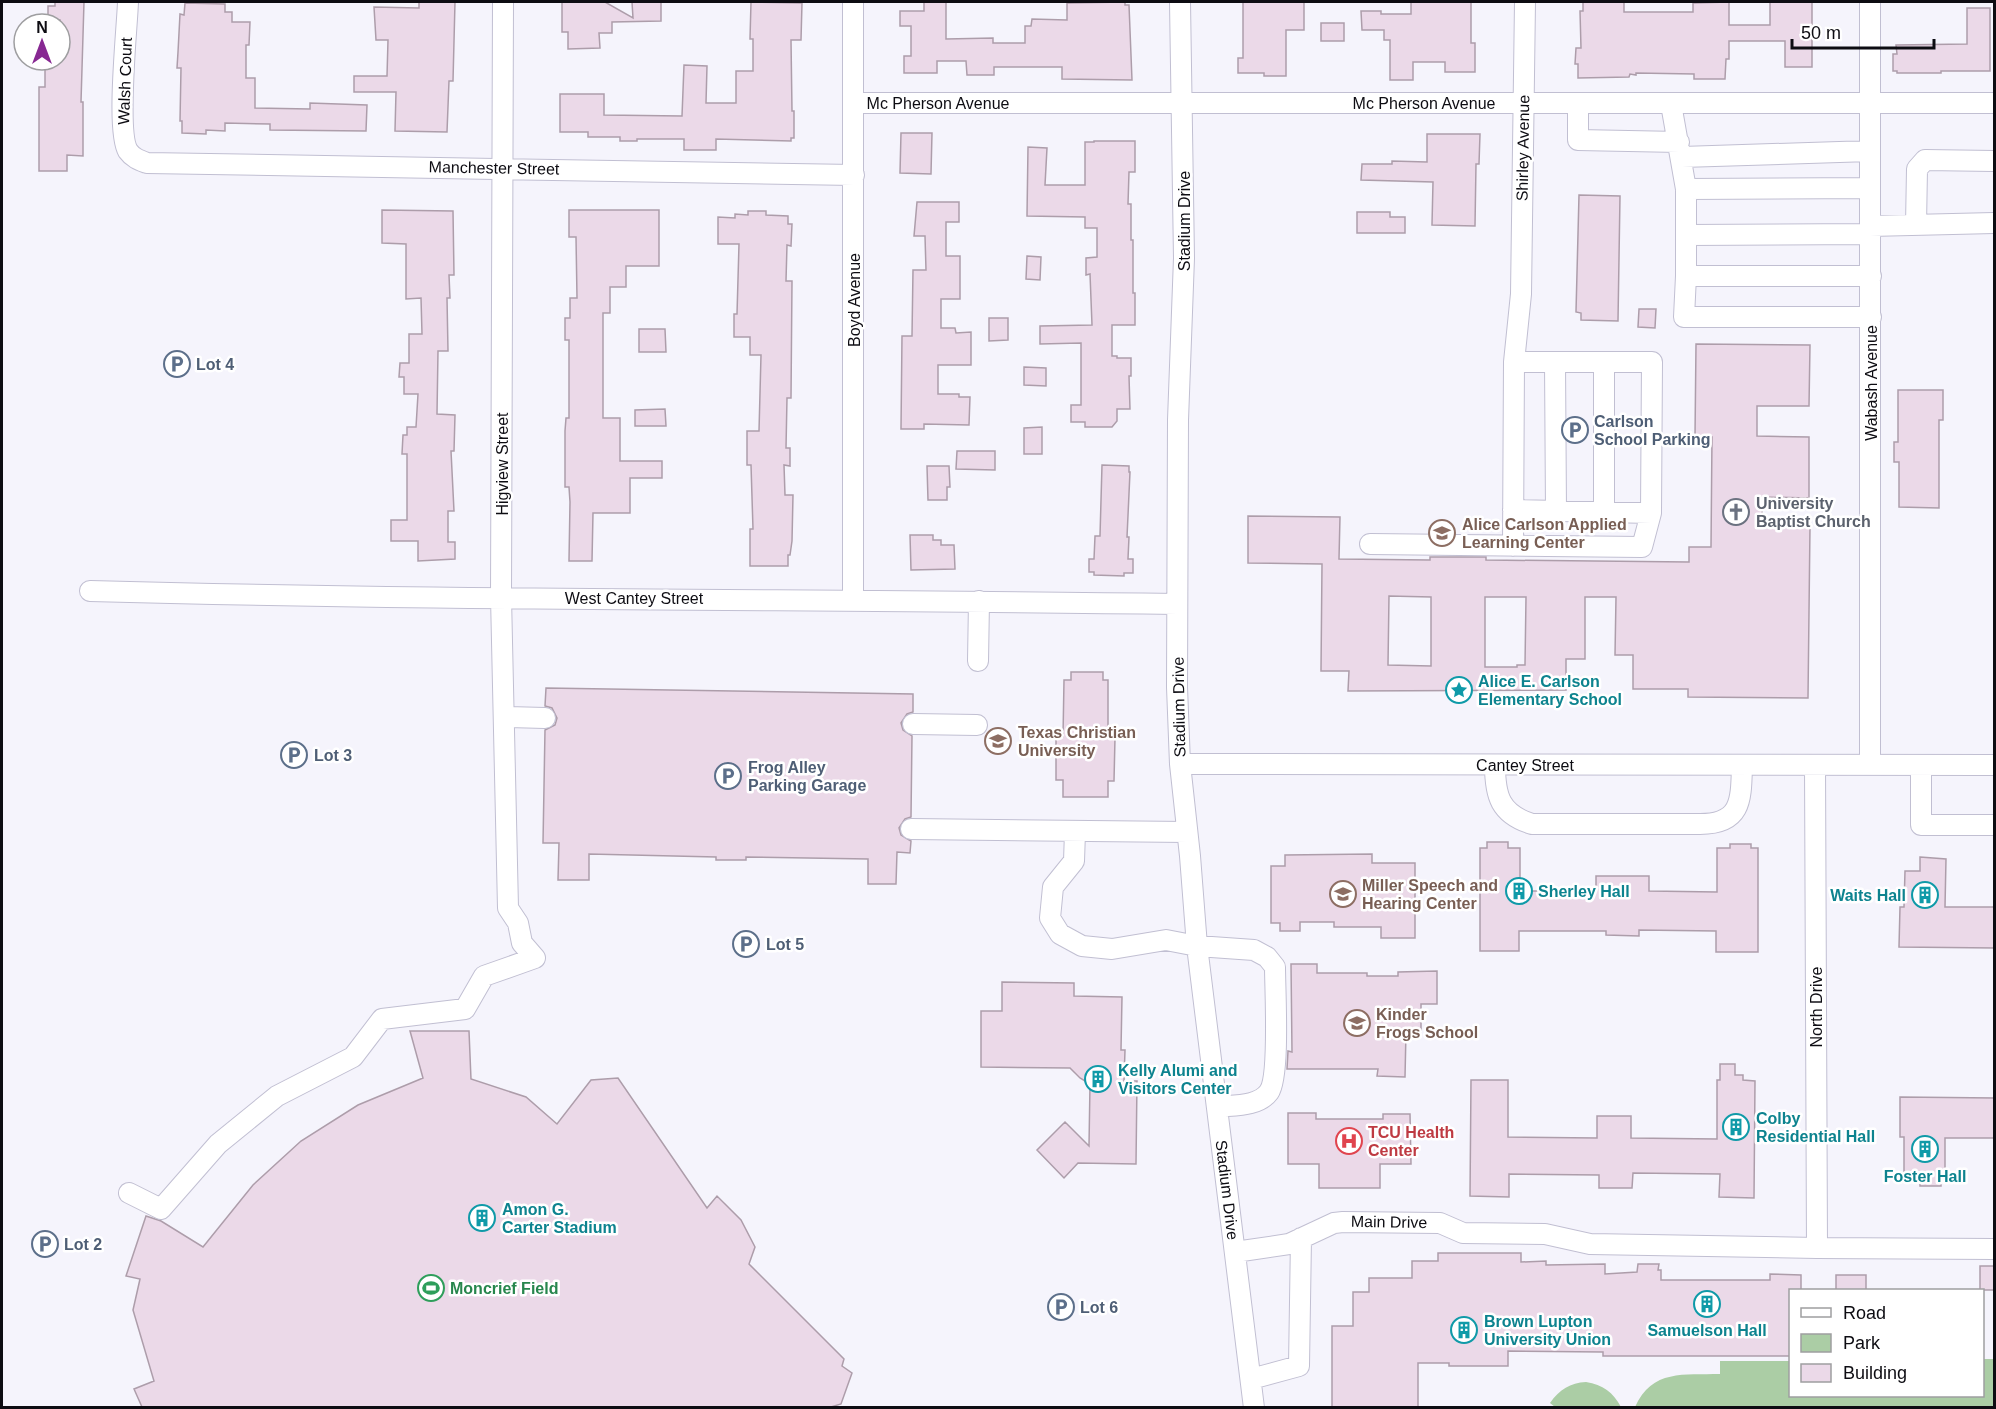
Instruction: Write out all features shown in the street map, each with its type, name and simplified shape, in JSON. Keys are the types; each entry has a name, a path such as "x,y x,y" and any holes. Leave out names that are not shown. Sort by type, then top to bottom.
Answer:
{"street":[{"name":"Walsh Court","path":"128,2 122,126 127,149 134,158"},
{"name":"Higview Street","path":"129,1193 161,1209 218,1144 277,1096 353,1057 382,1019 465,1010 484,976 535,958 522,944 518,923 507,908 501,597 504,2"},
{"name":"Boyd Avenue","path":"853,2 853,599"},
{"name":"Stadium Drive","path":"1180,2 1184,163 1184,258 1178,420 1177,687 1180,765 1197,946 1254,1407"},
{"name":"Shirley Avenue","path":"1513,546 1514,362 1521,294 1525,2"},
{"name":"Wabash Avenue","path":"1870,2 1870,765"},
{"name":"Mc Pherson Avenue","path":"854,103 1995,103"},
{"path":"1578,104 1578,140 1680,149 1870,151"},
{"path":"1671,104 1686,189 1684,317 1871,316"},
{"name":"Manchester Street","path":"134,158 147,163 854,175"},
{"path":"1916,225 1917,169 1920,164 1925,160 1995,160"},
{"path":"1686,189 1870,188"},
{"path":"1687,235 1870,230 1916,225 1995,223"},
{"path":"1686,276 1871,276"},
{"path":"1370,544 1642,547 1651,513 1652,362 1514,362"},
{"path":"1555,362 1556,511"},
{"path":"1604,362 1604,512"},
{"path":"1513,510 1651,513"},
{"name":"West Cantey Street","path":"90,591 360,597 853,599 1177,604"},
{"path":"978,661 979,601"},
{"path":"504,717 545,718"},
{"path":"913,724 977,725"},
{"name":"Cantey Street","path":"1180,765 1870,765"},
{"path":"1495,765 1495,788 1500,801 1508,812 1519,820 1532,824 1720,823 1728,818 1740,803 1742,765"},
{"name":"North Drive","path":"1815,765 1817,1248"},
{"path":"1870,765 1995,765"},
{"path":"1921,765 1921,825 1995,825"},
{"path":"911,829 1187,832"},
{"path":"1076,832 1074,861 1053,887 1050,918 1060,934 1082,946 1112,949 1166,940 1197,946 1254,950 1267,957 1275,967 1275,1074 1269,1092 1254,1103 1217,1107"},
{"name":"Main Drive","path":"1235,1252 1289,1244 1334,1223 1440,1216 1463,1233 1545,1234 1590,1244 1995,1249"},
{"path":"1251,1379 1299,1366 1301,1238"}],"green space":[{"path":"1984,1359 1994,1359 1994,1407 1635,1407 1650,1386 1660,1380 1682,1375 1720,1374 1720,1361 1789,1361 1789,1397 1984,1397"},
{"path":"1586,1382 1607,1390 1621,1407 1555,1407 1550,1403 1566,1388"}],"building":[{"path":"55,2 84,2 81,102 83,102 83,156 67,155 67,171 39,171 39,87 45,87 45,72 72,72 72,12 48,12 48,6 55,6"},
{"path":"419,2 455,2 453,81 449,81 447,132 395,131 396,92 354,92 354,76 387,76 388,40 376,40 374,7 419,8"},
{"path":"562,2 605,2 633,18 632,2 661,2 661,21 612,22 612,33 599,33 600,48 568,49 568,32 562,32"},
{"path":"751,2 802,3 801,40 791,40 794,138 791,138 791,141 716,139 716,150 684,150 684,139 620,141 620,137 588,137 588,132 560,132 560,94 604,94 604,115 682,116 684,65 707,66 706,103 736,103 736,71 753,71 753,39 750,39"},
{"path":"924,2 946,2 946,39 993,38 993,43 1025,43 1025,26 1031,26 1032,19 1067,20 1067,3 1125,2 1125,5 1129,5 1132,80 1062,79 1062,67 994,67 994,75 967,75 966,61 937,61 937,73 904,73 904,56 911,56 911,26 900,26 900,11 924,11"},
{"path":"1243,2 1304,2 1304,30 1286,30 1286,76 1238,73 1238,58 1243,58"},
{"path":"1411,2 1471,2 1471,43 1475,43 1475,72 1445,72 1445,62 1413,62 1413,80 1390,80 1390,40 1384,40 1384,30 1362,30 1361,11 1411,14"},
{"path":"1583,2 1624,2 1624,12 1693,12 1693,3 1729,2 1729,25 1770,25 1770,2 1812,2 1812,67 1785,67 1785,41 1729,41 1729,59 1726,59 1725,79 1694,79 1694,74 1636,73 1636,75 1630,74 1629,77 1578,78 1578,64 1575,64 1576,48 1581,48 1580,11 1583,11"},
{"path":"185,3 225,4 225,12 232,12 232,22 250,22 249,45 246,45 246,78 255,78 255,108 310,109 310,103 367,105 366,131 270,130 270,124 225,123 225,131 206,130 206,134 182,133 182,121 180,121 181,68 177,68 180,14 184,15"},
{"path":"1967,8 1990,8 1990,71 1897,73 1893,71 1893,54 1897,54 1896,45 1967,44"},
{"path":"1321,23 1344,23 1344,41 1321,41"},
{"path":"901,133 932,133 931,174 900,173"},
{"path":"1427,134 1480,134 1479,164 1476,164 1475,226 1432,225 1433,182 1361,180 1362,164 1392,164 1392,161 1427,162"},
{"path":"1135,141 1135,172 1129,172 1128,204 1131,204 1135,325 1112,325 1112,356 1131,358 1130,409 1117,409 1117,421 1112,427 1085,427 1085,422 1071,422 1071,405 1081,405 1081,343 1040,344 1040,326 1092,325 1090,274 1086,275 1086,258 1097,257 1097,228 1085,228 1085,217 1027,216 1028,147 1047,148 1045,185 1085,185 1085,142"},
{"path":"1579,195 1620,196 1618,321 1581,320 1581,313 1576,312"},
{"path":"917,202 959,202 959,222 946,222 946,256 960,256 960,299 941,299 941,328 955,328 956,333 971,332 971,365 938,365 938,394 959,394 959,397 970,397 969,425 924,424 924,429 901,429 902,336 912,336 913,270 926,270 925,236 914,236"},
{"path":"382,210 453,211 454,275 449,275 450,298 447,298 448,351 438,351 437,414 455,415 454,451 451,451 454,511 448,511 448,542 455,542 455,559 418,561 418,541 391,541 391,520 407,520 407,454 402,454 403,435 407,435 407,427 416,427 418,394 404,394 404,377 399,377 400,363 409,363 409,334 422,334 421,298 406,299 406,244 382,243"},
{"path":"569,210 659,210 659,266 626,266 626,287 610,287 610,313 603,313 603,418 620,418 620,461 662,461 662,478 630,478 630,513 593,513 592,561 569,561 570,502 569,487 565,487 565,431 566,418 569,418 569,340 565,340 565,318 570,318 570,298 577,298 576,237 569,237"},
{"path":"748,211 766,211 766,215 788,216 788,224 792,224 791,246 787,245 786,281 792,281 791,398 787,398 786,448 790,448 790,466 784,465 785,495 793,495 792,541 788,566 750,566 750,529 753,529 751,465 747,465 747,431 759,431 761,355 750,355 750,337 734,337 739,244 718,244 718,217 735,218 735,214 748,215"},
{"path":"1357,212 1390,212 1390,217 1405,217 1405,233 1357,233"},
{"path":"1027,256 1041,257 1040,280 1026,279"},
{"path":"1639,309 1656,309 1655,328 1638,327"},
{"path":"989,318 1008,318 1008,340 989,341"},
{"path":"639,329 665,329 666,352 639,352"},
{"path":"1696,344 1810,345 1809,406 1757,406 1757,436 1809,437 1809,498 1762,497 1762,526 1810,526 1808,698 1688,697 1688,689 1633,689 1633,655 1615,655 1616,597 1585,597 1585,659 1566,659 1566,690 1348,691 1349,671 1321,671 1322,564 1248,563 1248,516 1340,517 1339,559 1430,560 1430,557 1486,557 1486,560 1689,562 1689,547 1711,547 1712,437 1695,437","holes":["1389,596 1431,597 1431,666 1388,665","1485,597 1526,597 1525,665 1485,667"]},
{"path":"1024,367 1046,368 1046,386 1024,385"},
{"path":"1898,390 1943,390 1943,420 1939,420 1939,508 1899,507 1899,462 1894,462 1894,442 1898,442"},
{"path":"665,409 666,426 635,426 635,410"},
{"path":"1042,427 1042,454 1024,454 1024,428"},
{"path":"957,451 995,451 995,470 956,469"},
{"path":"1102,465 1129,466 1127,537 1129,537 1128,559 1133,559 1133,573 1124,573 1124,576 1094,575 1094,572 1089,572 1089,559 1094,559 1095,536 1100,536"},
{"path":"927,466 949,466 950,487 947,487 947,500 928,500"},
{"path":"910,535 933,535 933,540 941,540 941,545 954,545 955,569 911,570"},
{"path":"1071,672 1103,672 1103,680 1108,680 1108,738 1115,738 1114,781 1108,781 1108,797 1063,797 1063,780 1056,780 1056,737 1063,737 1064,680 1071,680"},
{"name":"Frog Alley Parking Garage","path":"546,688 913,694 913,712 907,714 901,723 903,730 912,736 911,817 905,819 899,828 901,835 911,841 910,853 897,852 896,884 868,884 868,859 746,857 746,860 716,860 716,857 589,854 589,880 558,880 559,843 543,843 545,730 555,725 557,718 552,708 545,706"},
{"name":"Sherley Hall","path":"1487,842 1508,842 1508,848 1520,848 1520,891 1596,891 1596,876 1649,876 1649,891 1717,892 1717,848 1730,848 1730,844 1751,844 1751,848 1758,848 1758,952 1716,952 1716,931 1639,930 1639,936 1606,935 1606,931 1519,931 1519,951 1480,951 1480,848 1487,848"},
{"name":"Miller Speech and Hearing Center","path":"1372,854 1372,863 1415,863 1415,938 1381,938 1381,927 1334,927 1334,922 1300,922 1300,931 1280,931 1280,923 1271,923 1271,866 1285,866 1285,855"},
{"name":"Waits Hall","path":"1920,857 1946,859 1945,907 1995,907 1995,948 1899,947 1900,907 1904,907 1905,871 1920,871"},
{"name":"Kinder Frogs School","path":"1291,964 1317,964 1317,973 1367,973 1367,976 1398,976 1398,972 1437,971 1437,1004 1421,1004 1421,1032 1406,1032 1405,1077 1377,1076 1378,1069 1287,1069 1288,1051 1292,1052"},
{"name":"Kelly Alumi and Visitors Center","path":"1002,982 1074,983 1074,996 1122,997 1121,1050 1125,1050 1124,1081 1137,1081 1136,1164 1078,1163 1064,1178 1037,1150 1065,1122 1089,1146 1090,1084 1070,1068 981,1067 981,1011 1002,1011"},
{"name":"Amon G. Carter Stadium","path":"410,1031 469,1031 471,1079 526,1097 557,1124 591,1080 618,1078 707,1208 717,1196 741,1220 755,1247 749,1264 844,1359 842,1366 852,1373 841,1404 831,1407 142,1407 134,1389 154,1381 133,1310 140,1279 126,1276 146,1216 161,1221 203,1247 253,1185 301,1141 358,1105 423,1078"},
{"name":"Colby Residential Hall","path":"1720,1064 1735,1064 1735,1075 1743,1075 1743,1080 1755,1081 1754,1198 1719,1197 1720,1174 1633,1173 1632,1188 1599,1188 1599,1175 1509,1174 1509,1197 1470,1196 1471,1080 1508,1080 1508,1137 1597,1138 1597,1116 1631,1116 1631,1138 1717,1139 1717,1080 1720,1080"},
{"name":"Foster Hall","path":"1900,1097 1995,1098 1995,1138 1945,1138 1945,1175 1941,1175 1941,1186 1920,1186 1920,1175 1904,1175 1904,1137 1900,1137"},
{"name":"TCU Health Center","path":"1288,1113 1316,1113 1316,1119 1383,1119 1383,1114 1410,1114 1411,1164 1380,1164 1380,1188 1319,1188 1319,1164 1288,1164"},
{"name":"Brown Lupton University Union","path":"1438,1253 1521,1253 1521,1262 1546,1261 1546,1265 1605,1264 1605,1274 1637,1272 1638,1264 1659,1264 1661,1280 1770,1280 1770,1274 1801,1275 1801,1289 1789,1289 1789,1356 1603,1356 1603,1352 1508,1351 1508,1366 1449,1366 1449,1363 1418,1363 1418,1407 1332,1407 1332,1326 1353,1326 1353,1292 1369,1292 1369,1278 1412,1278 1412,1261 1438,1261"},
{"path":"1980,1266 1995,1266 1995,1290 1980,1289"},
{"path":"1836,1275 1866,1275 1866,1289 1836,1289"}],"place":[{"name":"Lot 4","path":"177,364"},
{"name":"Carlson School Parking","path":"1575,430"},
{"name":"University Baptist Church","path":"1736,512"},
{"name":"Alice Carlson Applied Learning Center","path":"1442,533"},
{"name":"Alice E. Carlson Elementary School","path":"1459,690"},
{"name":"Texas Christian University","path":"998,741"},
{"name":"Lot 3","path":"294,755"},
{"name":"Frog Alley Parking Garage","path":"728,776"},
{"name":"Sherley Hall","path":"1519,891"},
{"name":"Miller Speech and Hearing Center","path":"1343,894"},
{"name":"Waits Hall","path":"1925,895"},
{"name":"Lot 5","path":"746,944"},
{"name":"Kinder Frogs School","path":"1357,1023"},
{"name":"Kelly Alumi and Visitors Center","path":"1098,1079"},
{"name":"Colby Residential Hall","path":"1736,1127"},
{"name":"TCU Health Center","path":"1349,1141"},
{"name":"Foster Hall","path":"1925,1149"},
{"name":"Amon G. Carter Stadium","path":"482,1218"},
{"name":"Lot 2","path":"45,1244"},
{"name":"Moncrief Field","path":"431,1288"},
{"name":"Samuelson Hall","path":"1707,1304"},
{"name":"Lot 6","path":"1061,1307"},
{"name":"Brown Lupton University Union","path":"1464,1330"}]}
